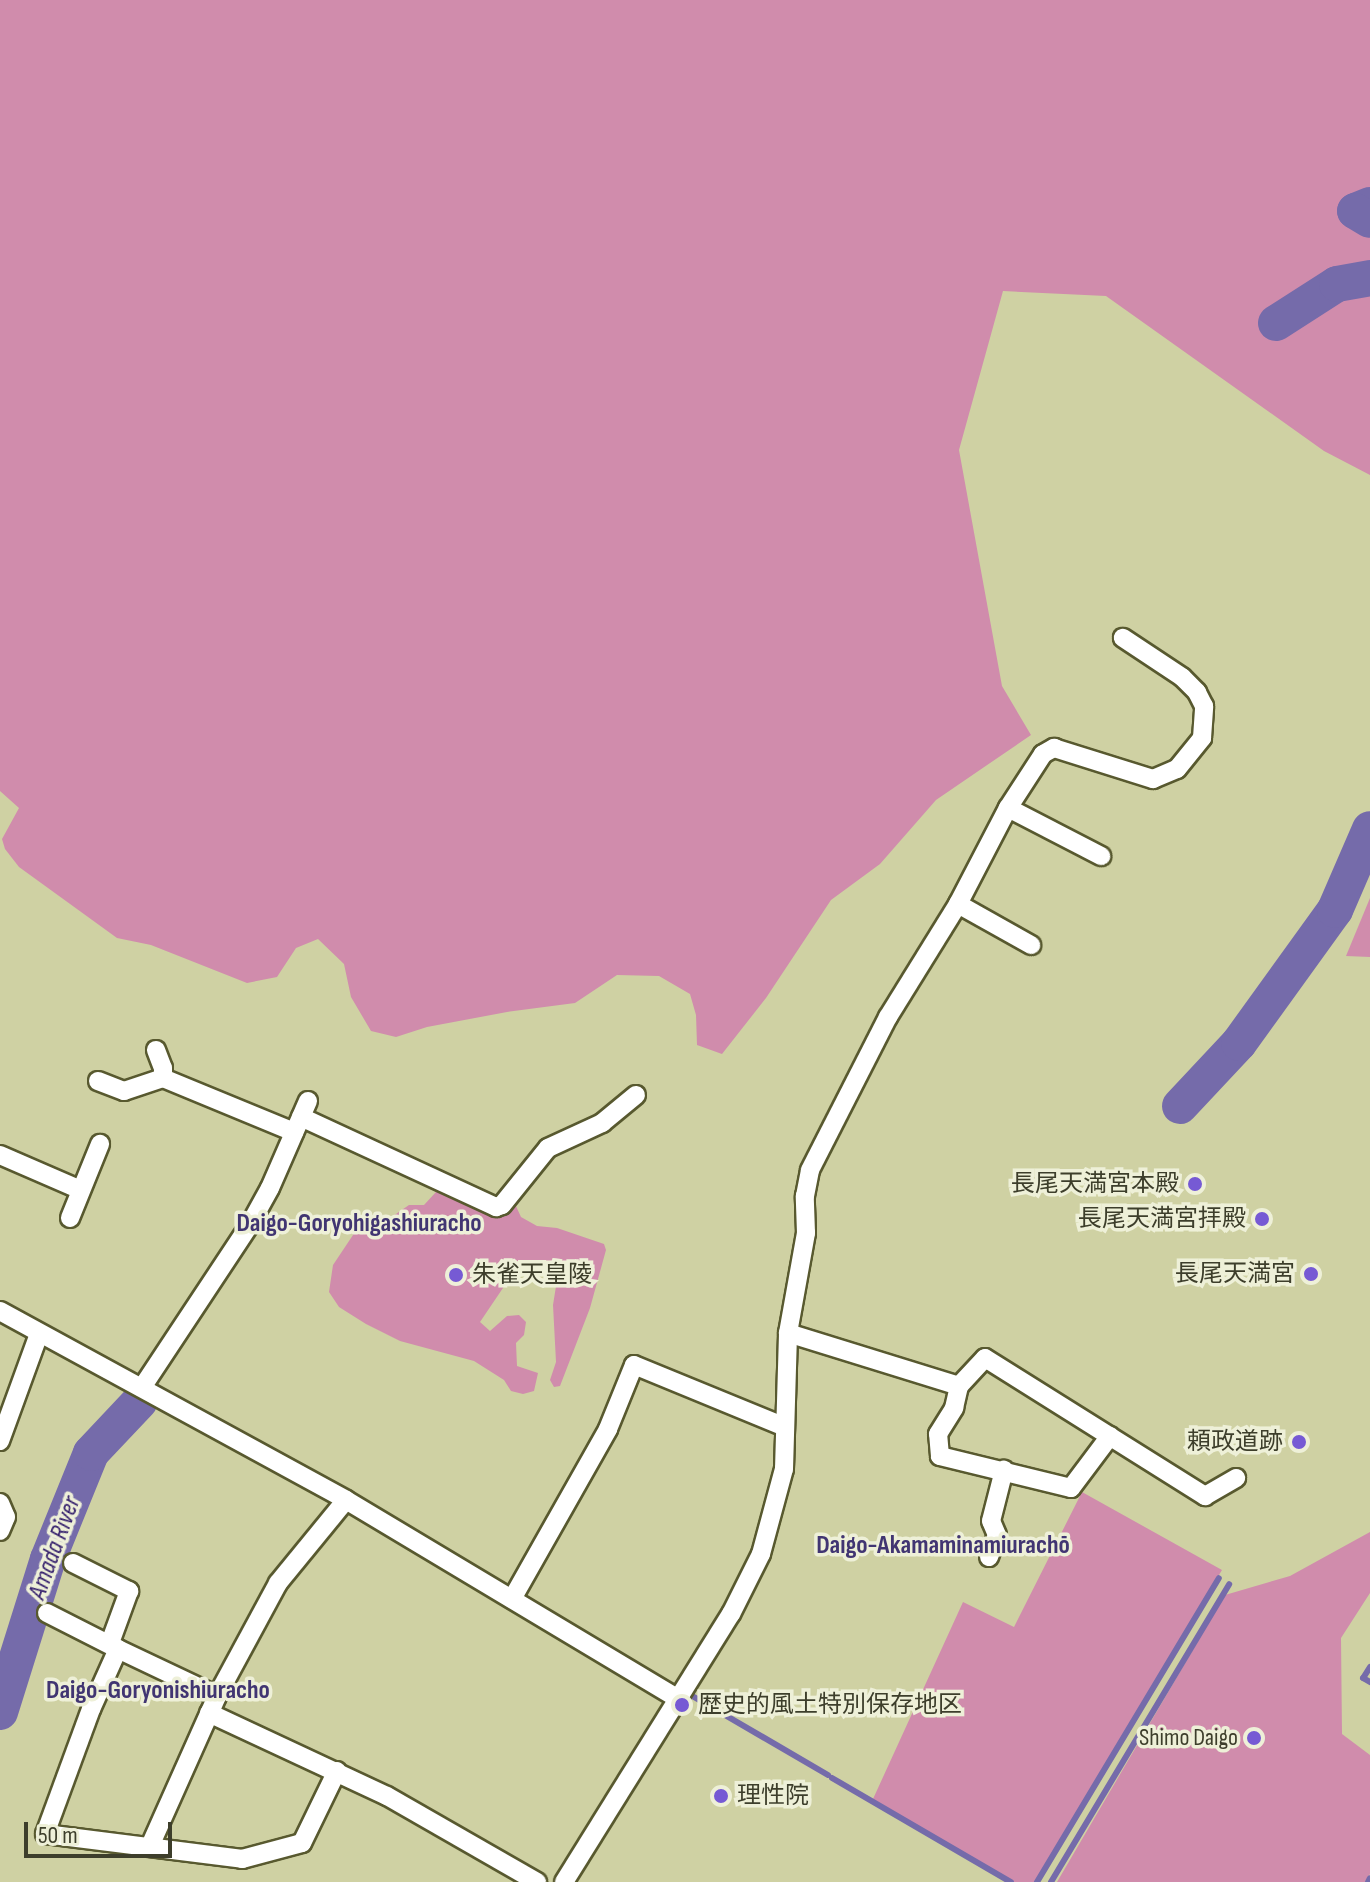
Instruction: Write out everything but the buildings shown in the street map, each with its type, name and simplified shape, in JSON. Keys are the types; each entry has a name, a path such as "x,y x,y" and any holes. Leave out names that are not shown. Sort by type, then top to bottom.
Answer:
{"street":[{"path":"564,1882 679,1699 761,1554 782,1482 788,1333 806,1233 805,1196 810,1170 888,1017 958,904 1008,808 1043,754 1054,748 1153,779 1177,769 1202,738 1204,706 1197,692 1182,677 1123,638"},
{"path":"1008,808 1101,856"},
{"path":"958,904 1031,945"},
{"path":"156,1050 163,1068 163,1078"},
{"path":"98,1081 124,1091 163,1078 301,1116 496,1207 502,1205 524,1173 548,1148 602,1123 636,1095"},
{"path":"143,1386 249,1226 301,1116"},
{"path":"70,1218 100,1144"},
{"path":"0,1155 81,1190"},
{"path":"0,1311 143,1386 346,1500 679,1699"},
{"path":"788,1333 959,1386"},
{"path":"0,1441 39,1334"},
{"path":"1110,1436 1071,1488 940,1456 938,1434 954,1408 959,1386 985,1358 1110,1436 1205,1496 1236,1478"},
{"path":"512,1599 608,1429 634,1365 785,1427"},
{"path":"989,1557 997,1535 991,1521 1004,1470"},
{"path":"150,1846 213,1704 278,1583 346,1500"},
{"path":"0,1503 6,1517 0,1531"},
{"path":"73,1563 129,1591 114,1646 45,1834 242,1859 302,1843 337,1771"},
{"path":"47,1613 114,1646 213,1704 537,1882"}],"shaded area":[{"path":"0,0 1370,0 1370,475 1324,451 1106,296 1003,291 959,450 1002,686 1031,735 936,800 880,864 831,900 766,998 722,1054 697,1045 696,1015 690,994 659,976 617,975 575,1003 427,1027 396,1037 371,1031 351,997 344,964 318,939 296,948 277,977 247,983 151,945 117,938 19,867 5,849 2,839 19,808 0,791"},
{"path":"1370,898 1370,957 1346,956"},
{"path":"451,1189 495,1201 507,1200 515,1204 521,1217 537,1226 557,1228 604,1244 606,1250 590,1308 560,1386 554,1387 550,1380 556,1362 553,1305 557,1280 542,1265 517,1261 507,1264 505,1285 480,1322 490,1331 507,1316 519,1315 526,1322 524,1335 516,1343 517,1366 538,1373 534,1391 523,1394 511,1391 504,1380 474,1361 400,1341 366,1324 339,1307 329,1292 333,1265 357,1229 383,1223 409,1205 424,1205 436,1192"},
{"path":"1082,1492 1222,1570 1036,1882 1013,1882 873,1799 963,1602 1014,1627"},
{"name":"Shimo Daigo","path":"1370,1532 1370,1593 1341,1638 1342,1734 1370,1755 1370,1874 1365,1882 1057,1882 1225,1595 1290,1576"}],"waterway":[{"path":"1370,205 1355,211 1370,220"},
{"path":"1276,323 1337,284 1370,278"},
{"path":"1180,1106 1239,1043 1335,910 1370,829"},
{"name":"Amada River","path":"0,1712 48,1559 91,1453 140,1401"},
{"path":"1037,1882 1219,1578"},
{"path":"1051,1882 1229,1584"},
{"path":"1370,1667 1363,1678 1370,1682"},
{"path":"694,1697 828,1775"},
{"path":"832,1778 1011,1882"},
{"path":"1368,1882 1370,1878"}],"place":[{"name":"長尾天満宮本殿","path":"1195,1184"},
{"name":"長尾天満宮拝殿","path":"1262,1219"},
{"name":"長尾天満宮","path":"1311,1274"},
{"name":"朱雀天皇陵","path":"456,1275"},
{"name":"頼政道跡","path":"1299,1442"},
{"name":"歴史的風土特別保存地区","path":"682,1705"},
{"name":"Shimo Daigo","path":"1254,1738"},
{"name":"理性院","path":"721,1796"}],"district":[{"name":"Daigo-Goryohigashiuracho","path":"359,1224"},
{"name":"Daigo-Akamaminamiurachō","path":"943,1546"},
{"name":"Daigo-Goryonishiuracho","path":"158,1691"}]}
